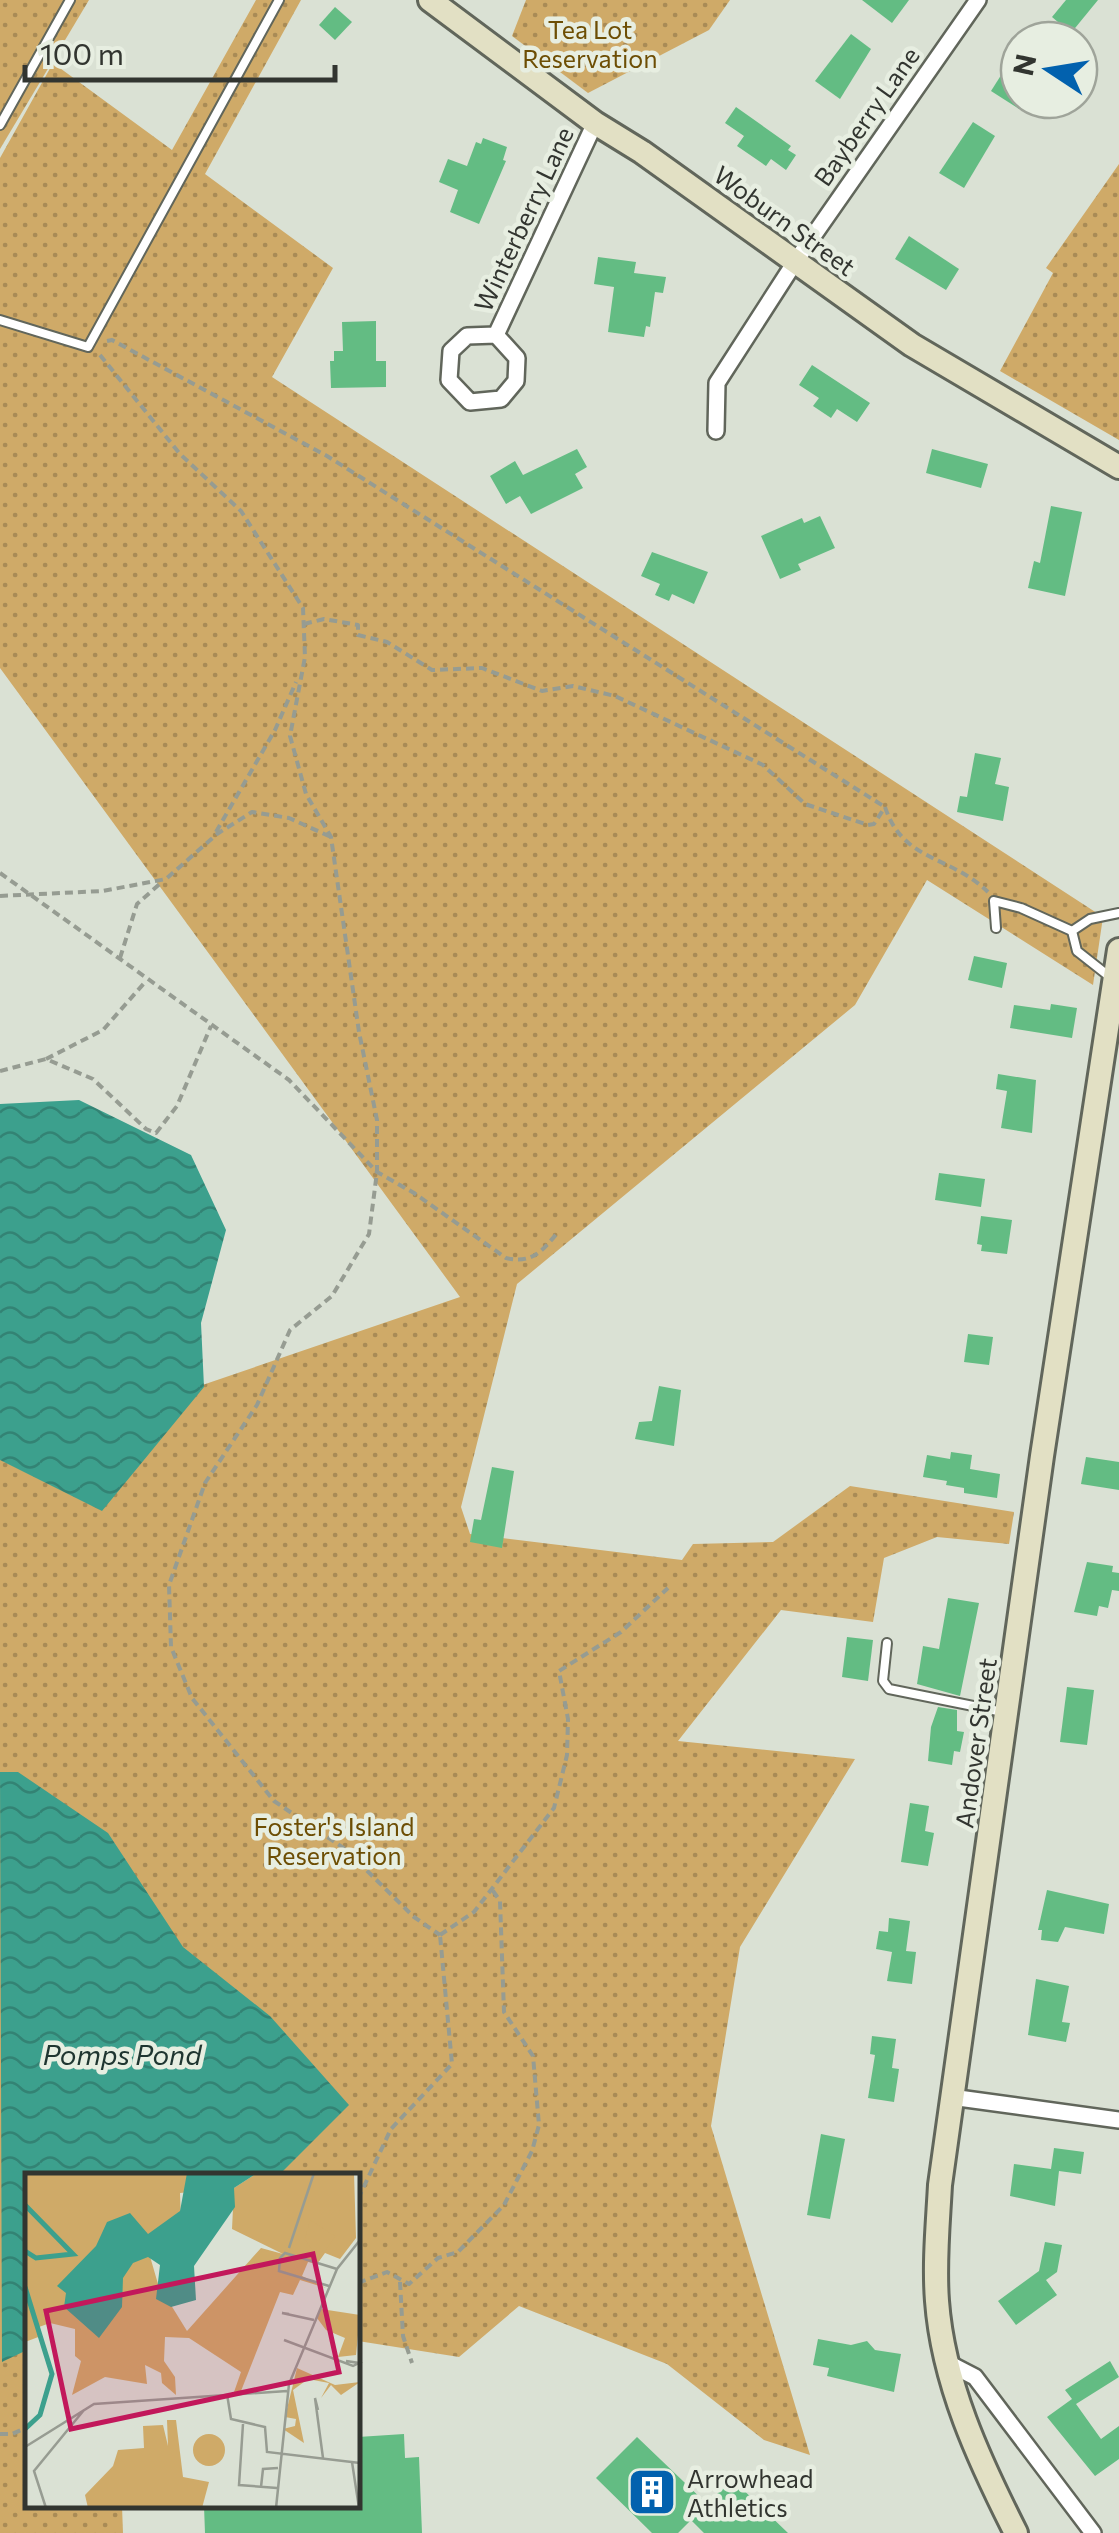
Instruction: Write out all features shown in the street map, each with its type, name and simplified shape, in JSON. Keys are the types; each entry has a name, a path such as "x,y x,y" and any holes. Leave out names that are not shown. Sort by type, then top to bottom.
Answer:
{"street":[{"name":"Woburn Street","path":"430,0 596,124 912,346 1119,468"},
{"name":"Bayberry Lane","path":"716,431 716,384 795,262 978,0"},
{"name":"Winterberry Lane","path":"496,335 596,124"},
{"name":"Winterberry Lane","path":"496,335 517,358 516,381 493,402 470,402 452,387 448,358 467,336 496,335"},
{"name":"Andover Street","path":"1016,2533 971,2436 946,2362 936,2275 940,2185 1007,1713 1111,1054 1119,950"},
{"path":"952,2096 1119,2120"},
{"path":"946,2362 975,2377 1094,2533"}],"lane":[{"path":"0,125 70,0"},
{"path":"0,320 88,347 278,0"},
{"path":"996,928 994,901 1072,931"},
{"path":"1072,931 1090,918 1119,913"},
{"path":"1072,931 1077,951 1114,980"},
{"path":"888,1643 883,1681 889,1690 1007,1713"}],"path":[{"path":"112,340 326,456 884,807 891,827 906,846 962,870 998,902"},
{"path":"88,347 107,360 180,454 241,511 291,587 304,624 304,657 290,736 306,794 332,837 359,1032 377,1120 377,1172 369,1234 332,1296 290,1330 257,1405 205,1483 169,1586 171,1647 192,1698 274,1801 345,1849 414,1917 440,1935 452,2064 391,2130 360,2195"},
{"path":"304,624 324,619 358,625 358,635 387,642 432,670 482,668 542,691 573,686 602,692 763,765 805,804 868,825 874,824 884,807"},
{"path":"213,838 274,730 298,678"},
{"path":"120,960 137,904 213,838 252,812 289,818 332,837"},
{"path":"0,873 289,1080 377,1172 414,1193 506,1258 521,1262 536,1257 560,1232"},
{"path":"0,896 103,891 166,879"},
{"path":"0,1071 46,1059 103,1030 147,980"},
{"path":"46,1059 93,1079 146,1129 156,1133 177,1106 211,1026"},
{"path":"440,1935 474,1912 554,1808 567,1755 568,1719 558,1671 622,1632 668,1588"},
{"path":"360,2282 387,2272 409,2284 438,2258 458,2252 504,2205 532,2151 539,2125 533,2056 504,2012 500,1902 491,1888"},
{"path":"400,2282 404,2336 412,2363"},
{"path":"0,2434 12,2434 25,2428"}],"green space":[{"path":"0,0 89,0 0,149"},
{"name":"Foster's Island Reservation","path":"256,0 301,0 205,174 333,268 272,377 1103,917 1093,985 927,880 855,1005 517,1284 461,1507 470,1534 682,1560 693,1544 773,1542 850,1486 1014,1512 1009,1544 937,1537 884,1558 873,1622 781,1610 678,1741 855,1759 740,1947 711,2126 810,2455 764,2440 667,2364 519,2306 459,2357 360,2341 360,2173 25,2173 25,2508 122,2508 123,2533 0,2533 0,1454 460,1297 0,668 0,158 53,63 172,150"},
{"name":"Tea Lot Reservation","path":"526,0 730,0 709,30 588,93 512,36"},
{"path":"1119,164 1119,440 1000,371 1053,273 1046,268"}],"water":[{"path":"79,1100 191,1155 226,1230 201,1323 204,1387 102,1511 0,1460 0,1104"},
{"name":"Pomps Pond","path":"0,1772 18,1772 108,1833 183,1947 270,2016 349,2105 281,2173 25,2173 25,2351 2,2362"}],"building":[{"path":"862,0 909,0 892,23"},
{"path":"1066,0 1098,0 1082,20 1052,17"},
{"path":"335,7 352,22 335,40 319,25"},
{"path":"851,34 871,49 840,99 815,81"},
{"path":"999,78 999,96 991,91"},
{"path":"736,107 791,146 788,150 796,155 786,170 771,159 766,166 737,146 744,136 725,123"},
{"path":"973,122 995,136 964,188 939,173"},
{"path":"483,138 507,147 503,160 506,161 479,224 450,212 458,190 439,182 448,159 467,166 476,142 481,144"},
{"path":"909,236 959,269 946,290 895,259"},
{"path":"598,257 636,262 634,273 666,277 663,293 655,292 650,327 646,326 644,337 608,332 614,287 594,284"},
{"path":"376,321 376,361 386,361 386,387 331,388 330,361 334,361 334,351 343,351 342,322"},
{"path":"812,365 870,403 857,422 837,409 831,418 813,406 819,398 799,385"},
{"path":"577,449 587,467 575,474 583,488 531,514 520,496 506,504 490,476 515,461 523,475"},
{"path":"932,449 988,464 981,488 926,473"},
{"path":"1051,506 1082,512 1065,596 1028,588 1034,561 1040,563"},
{"path":"820,516 835,548 798,564 801,570 780,579 761,536 802,518 804,523"},
{"path":"652,552 708,572 694,604 672,594 669,601 655,595 660,584 641,576"},
{"path":"975,753 1001,758 995,784 1009,787 1003,821 957,812 960,796 967,797"},
{"path":"974,956 1007,963 1002,988 968,980"},
{"path":"1051,1004 1077,1008 1072,1038 1010,1028 1014,1005 1050,1010"},
{"path":"998,1074 1036,1080 1032,1133 1001,1128 1007,1091 996,1089"},
{"path":"939,1173 985,1179 981,1207 935,1200"},
{"path":"981,1216 1012,1220 1007,1254 981,1251 982,1245 977,1244"},
{"path":"968,1334 993,1337 989,1365 964,1362"},
{"path":"659,1386 681,1390 674,1446 635,1439 639,1422 652,1421"},
{"path":"951,1452 972,1455 970,1469 1000,1474 997,1498 964,1493 964,1488 946,1485 947,1481 923,1477 927,1455 950,1459"},
{"path":"1086,1457 1119,1462 1119,1490 1081,1484"},
{"path":"492,1467 514,1471 502,1548 470,1542 474,1519 481,1520"},
{"path":"1087,1562 1113,1566 1112,1572 1119,1573 1119,1591 1112,1590 1108,1608 1099,1606 1097,1616 1074,1612"},
{"path":"948,1598 979,1603 960,1696 917,1684 923,1646 939,1649"},
{"path":"847,1637 873,1640 868,1681 842,1677"},
{"path":"1067,1687 1094,1690 1087,1745 1060,1742"},
{"path":"938,1707 957,1710 957,1731 964,1732 960,1752 954,1751 952,1765 928,1761 931,1727"},
{"path":"910,1803 929,1806 925,1831 934,1833 928,1866 901,1862"},
{"path":"1047,1890 1109,1904 1104,1934 1065,1927 1058,1942 1041,1940 1042,1930 1038,1930"},
{"path":"889,1918 910,1921 906,1951 916,1952 912,1984 887,1981 892,1952 876,1949 879,1931 888,1932"},
{"path":"1036,1979 1069,1986 1062,2022 1070,2023 1066,2042 1028,2035"},
{"path":"872,2036 896,2039 892,2068 899,2069 894,2102 868,2098 875,2055 870,2054"},
{"path":"821,2134 845,2139 830,2219 807,2215"},
{"path":"1054,2148 1084,2152 1081,2174 1059,2171 1055,2206 1010,2196 1014,2164 1051,2169"},
{"path":"1045,2242 1062,2245 1057,2272 1046,2280 1057,2295 1016,2325 998,2301 1039,2271"},
{"path":"818,2339 851,2345 867,2341 875,2350 901,2354 894,2392 827,2376 829,2368 813,2365"},
{"path":"1110,2361 1119,2377 1076,2404 1101,2439 1119,2426 1119,2459 1095,2476 1047,2417 1072,2399 1065,2390"},
{"path":"404,2434 405,2458 419,2457 422,2533 205,2533 204,2508 360,2508 360,2437"},
{"name":"Arrowhead Athletics","path":"637,2437 707,2504 732,2479 788,2533 704,2533 691,2520 678,2533 652,2533 596,2478"}],"place":[{"name":"Arrowhead Athletics","path":"652,2492"}]}
